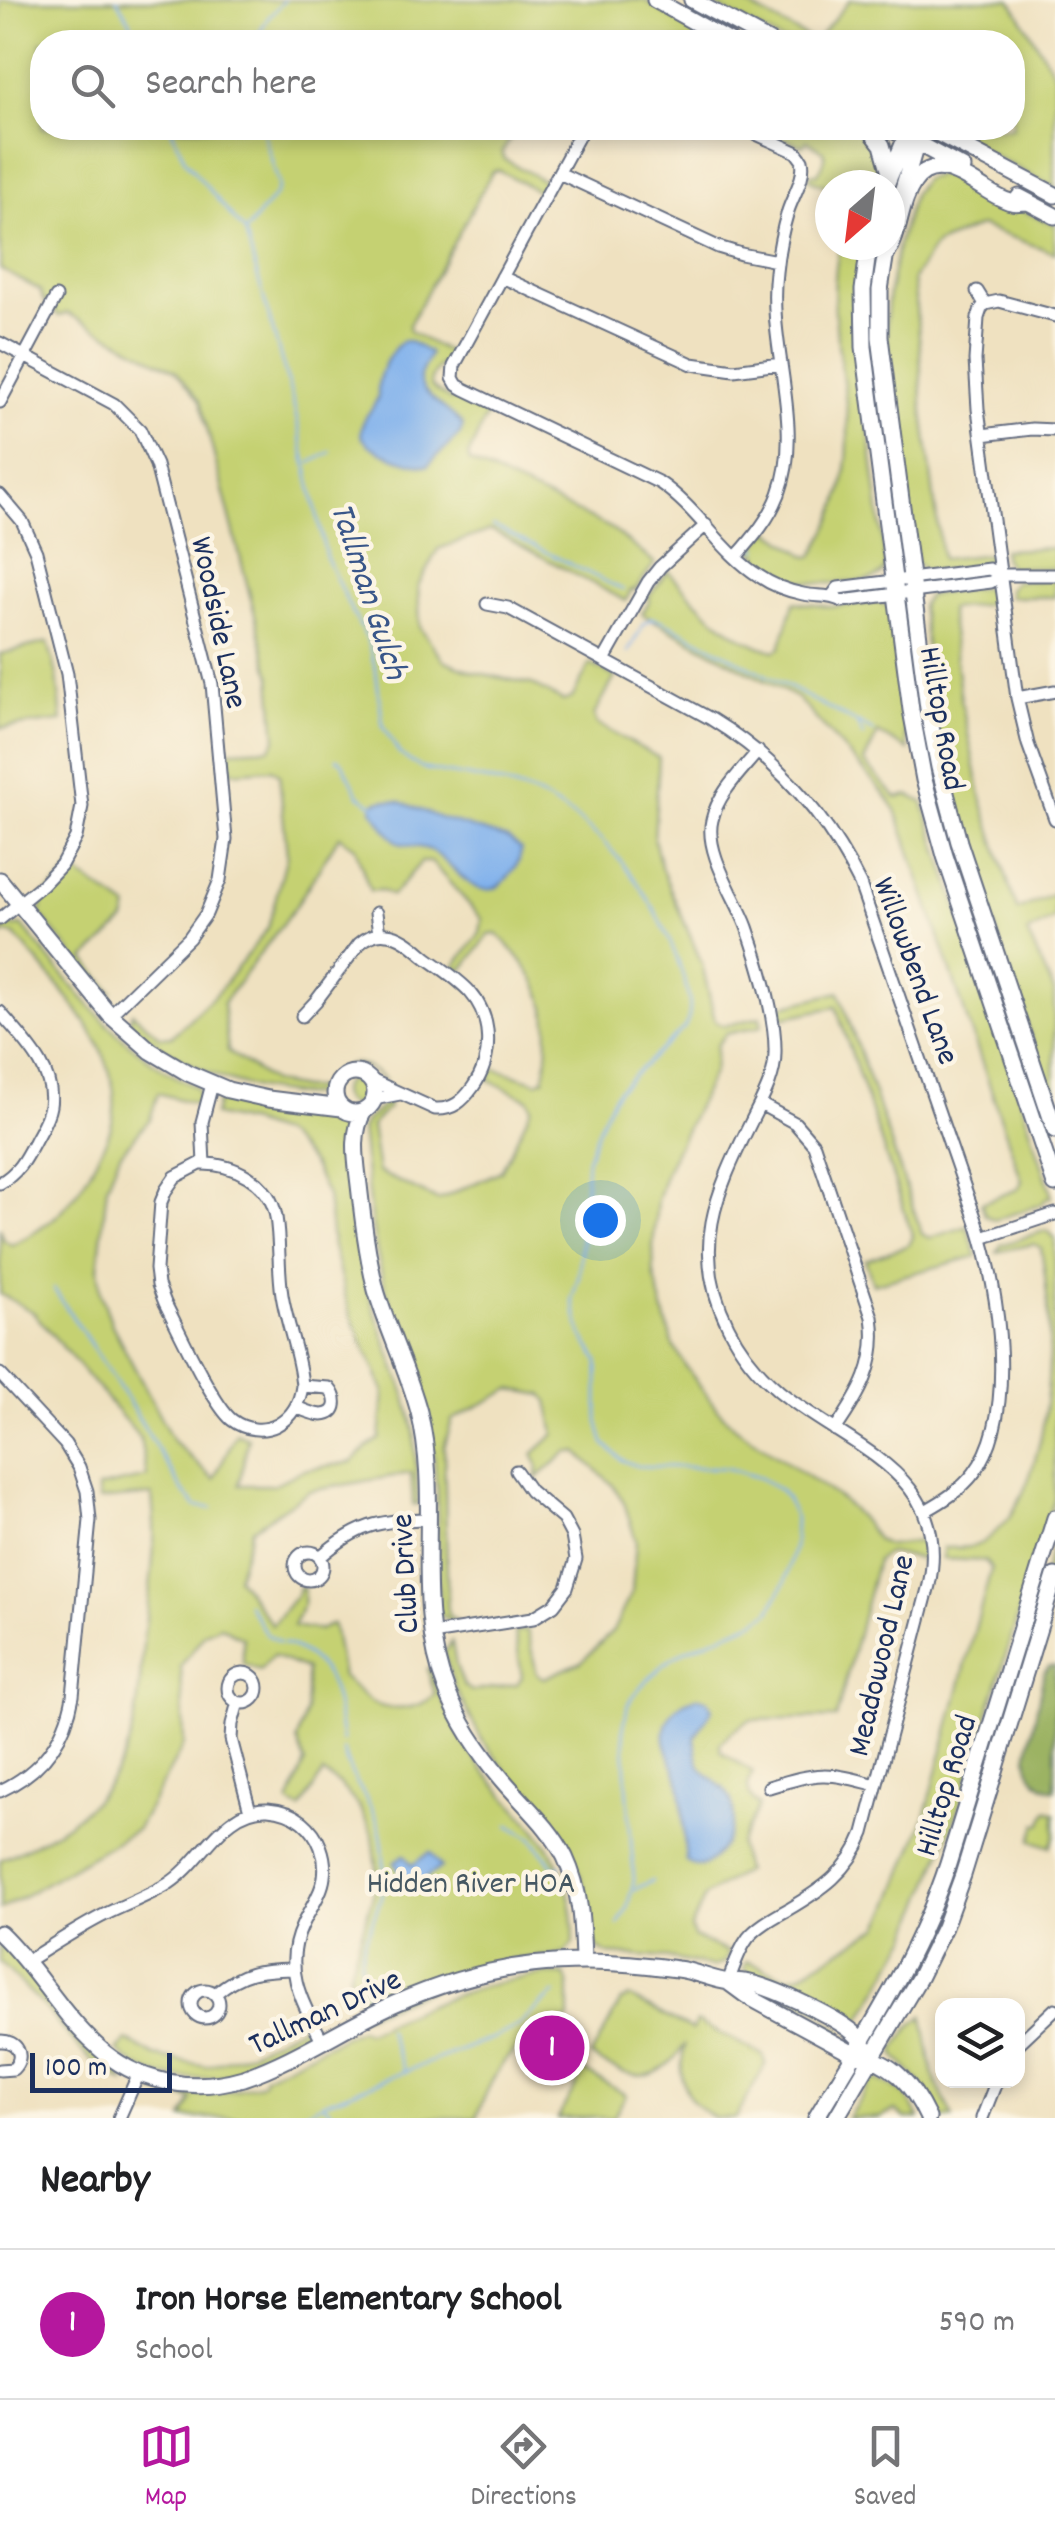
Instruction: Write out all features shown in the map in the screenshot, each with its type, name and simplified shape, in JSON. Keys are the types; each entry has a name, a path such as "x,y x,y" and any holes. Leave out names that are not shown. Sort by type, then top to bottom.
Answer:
{"main road":[{"path":"656,0 709,30"},
{"path":"692,0 748,30"},
{"path":"879,140 886,170"},
{"path":"893,170 911,140"},
{"path":"905,170 912,140"},
{"path":"924,140 1055,216"},
{"path":"951,140 1055,195"},
{"name":"Hilltop Road","path":"905,209 912,186 920,176 939,169 952,171 1011,202 1027,202"},
{"name":"Hilltop Road","path":"867,260 863,339 932,737 948,807 1055,1130"},
{"name":"Hilltop Road","path":"884,260 880,337 915,736 931,809 1055,1184"},
{"path":"0,880 110,1015 150,1051 188,1073 244,1094 354,1113 368,1106 374,1092 369,1079 357,1073 348,1074 329,1094 312,1103"},
{"path":"336,1087 336,1098 343,1109"},
{"name":"Club Drive","path":"368,1106 358,1126 355,1150 371,1268 421,1421 432,1634 444,1684 463,1725 491,1766 553,1836 565,1857 580,1902 583,1961"},
{"name":"Club Drive","path":"343,1109 355,1150"},
{"name":"Hilltop Road","path":"816,2118 910,1958 940,1890 1055,1518"},
{"name":"Hilltop Road","path":"836,2118 944,1928 1055,1576"},
{"name":"Tallman Drive","path":"0,1933 96,2046 139,2073 182,2084 223,2083 250,2076 397,2003 486,1972 535,1963 583,1961 676,1968 728,1982 747,1996 858,2047 913,2088 928,2118"}],"street":[{"path":"577,140 448,380 648,476 677,496 757,575 803,594 832,596 842,602 989,569 1000,575 1055,574"},
{"path":"736,557 779,495 789,442 774,314 777,261 787,215 808,158 770,140"},
{"path":"559,172 722,249 777,261"},
{"path":"502,277 685,362 731,370 780,364"},
{"path":"977,291 986,304"},
{"path":"0,402 56,297"},
{"path":"1054,812 1028,744 1017,698 976,386 976,346 979,313 986,304 999,301 1055,316"},
{"name":"Woodside Lane","path":"0,344 114,404 143,436 156,464 212,684 226,840 220,880 210,906 190,938 110,1015"},
{"path":"982,435 1055,430"},
{"path":"0,495 27,530 44,583 66,674 82,806 66,858 43,884 0,918"},
{"path":"604,660 648,582 706,524"},
{"name":"Willowbend Lane","path":"488,604 508,608 604,660 711,719 758,751 810,803 860,884 982,1238 998,1320 996,1420 990,1445 973,1474 950,1496 925,1511"},
{"path":"1017,698 1055,691"},
{"name":"Meadowood Lane","path":"728,1982 742,1947 755,1931 824,1888 846,1866 864,1833 931,1573 932,1537 925,1511 896,1473 782,1394 750,1362 726,1324 714,1286 710,1248 717,1195 760,1104 775,1060 772,1021 751,940 710,833 720,798 758,751"},
{"path":"376,913 379,934"},
{"path":"302,1016 359,944 379,934 397,936 469,991 483,1014 487,1056 478,1080 463,1099 440,1110 369,1079"},
{"path":"0,1012 42,1066 51,1098 45,1121 25,1159 0,1183"},
{"path":"204,1164 202,1122 212,1084"},
{"path":"368,1106 379,1098 400,1094"},
{"path":"760,1104 796,1122 814,1145 872,1318 870,1370 858,1396 834,1430"},
{"path":"438,1124 440,1110"},
{"path":"204,1164 241,1172 261,1187 274,1207 282,1297 302,1386 296,1408 283,1421 264,1429 248,1427 229,1417 159,1290 156,1269 164,1193 174,1177 204,1164"},
{"path":"982,1238 1055,1214"},
{"path":"0,1374 72,1454 86,1485 90,1520 68,1720 59,1741 43,1762 0,1791"},
{"path":"296,1408 324,1415 336,1405 329,1388 302,1386"},
{"path":"432,1634 533,1618 550,1609 563,1595 575,1565 572,1536 556,1511 530,1491 516,1471"},
{"path":"320,1556 368,1525 384,1520 427,1518"},
{"path":"238,1702 230,1739 250,1811"},
{"path":"769,1787 829,1773 876,1784"},
{"path":"27,1961 97,1918 170,1882 190,1868 231,1820 250,1811 280,1811 299,1819 314,1833 322,1854 324,1881 297,1937 293,1969 296,1989 322,2040"},
{"path":"215,1994 236,1977 293,1969"},
{"path":"1025,2037 1055,2008"},
{"path":"0,2042 14,2044 20,2056 13,2069 0,2070"},
{"path":"119,2118 139,2073"},
{"path":"982,2118 994,2088"}],"green space":[{"path":"0,0 644,0 696,30 30,30 30,140 509,140 502,153 504,159 546,182 540,192 498,170 492,172 409,325 410,332 452,354 445,367 440,365 434,373 432,387 451,400 455,394 489,410 468,456 470,462 609,527 655,563 626,601 491,530 438,549 418,586 420,627 443,660 473,672 532,684 563,701 572,698 590,664 615,677 594,715 597,724 659,758 654,839 661,867 702,964 715,1021 724,1026 760,1017 762,1026 726,1034 717,1045 714,1071 666,1171 657,1201 654,1274 673,1344 717,1409 735,1427 842,1500 877,1540 888,1545 922,1541 923,1559 888,1553 877,1560 836,1718 749,1720 720,1744 721,1752 753,1772 749,1790 759,1806 739,1845 745,1871 705,1896 691,1928 694,1937 728,1952 725,1962 713,1967 668,1958 608,1954 598,1948 591,1936 584,1886 571,1849 558,1828 482,1740 454,1686 444,1653 452,1642 464,1686 472,1691 517,1684 522,1677 515,1632 527,1630 537,1674 544,1678 581,1662 613,1631 632,1591 636,1541 624,1502 612,1484 577,1452 567,1452 537,1478 538,1465 533,1454 555,1434 548,1401 543,1395 511,1389 452,1420 444,1448 448,1615 456,1620 449,1621 439,1614 431,1431 422,1390 389,1299 375,1245 361,1130 365,1121 387,1102 388,1108 371,1126 378,1172 438,1200 501,1171 532,1107 529,1100 489,1080 494,1068 537,1082 544,1079 548,1035 543,999 526,967 497,934 489,935 462,971 455,966 480,933 482,919 431,862 421,862 392,896 381,890 370,891 355,847 339,836 296,906 223,1003 228,1051 272,1082 302,1088 322,1088 338,1071 352,1064 371,1070 349,1066 316,1094 263,1090 201,1070 164,1049 129,1022 132,1013 161,1037 172,1036 219,991 268,928 287,855 279,774 272,769 231,772 229,750 270,748 276,740 271,677 200,401 176,371 67,313 59,316 40,290 0,269"},
{"path":"705,0 738,0 793,30 761,30"},
{"path":"850,0 1011,0 1055,74 1055,188 964,140 1025,140 1025,30 825,30"},
{"path":"788,140 872,140 881,170 820,170 824,154 807,141 802,146"},
{"path":"944,173 1055,224 1055,253 980,226 935,245 913,279 922,403 942,559 991,554 985,564 931,572 916,563 886,321 895,260 905,260 905,221 913,194 924,179"},
{"path":"837,260 861,260 856,293 857,338 886,566 880,575 868,580 814,583 765,568 754,561 758,553 752,552 769,530 808,557 813,556 842,492 848,441 836,331"},
{"path":"1055,549 1055,569 1011,567 1004,560 1003,550"},
{"path":"668,571 728,629 774,651 780,648 794,602 831,607 879,602 891,608 909,732 905,733 908,750 878,733 864,762 897,798 908,795 923,802 1050,1189 1051,1197 1042,1204 995,1220 985,1215 981,1203 1018,1189 1022,1181 896,810 797,698 642,614 648,598"},
{"path":"1055,580 1055,597 1009,597 1009,588 1015,581"},
{"path":"986,587 995,592 998,603 949,609 961,700 982,801 1017,910 1055,894 1055,918 1027,933 1054,991 1055,1111 951,795 937,726 921,606 934,594"},
{"path":"48,642 57,675 62,721 0,728 0,654"},
{"path":"71,869 128,908 125,921 85,959 112,992 105,994 39,913 41,898"},
{"name":"Hidden River HOA","path":"8,925 22,925 121,1037 169,1073 196,1087 199,1095 196,1104 158,1093 150,1119 120,1154 107,1186 98,1268 101,1294 112,1325 173,1441 214,1479 236,1433 248,1438 239,1485 273,1485 303,1470 352,1462 380,1439 384,1391 349,1311 332,1243 327,1196 312,1164 284,1135 214,1115 217,1103 227,1098 274,1109 331,1111 342,1119 362,1268 414,1430 418,1505 413,1505 411,1473 309,1491 252,1529 237,1577 272,1625 299,1587 304,1589 303,1605 293,1626 319,1630 333,1624 342,1677 373,1703 397,1709 429,1700 435,1695 427,1669 431,1668 451,1719 471,1754 558,1863 572,1912 574,1944 564,1954 500,1962 339,2025 326,2025 364,2005 349,1975 378,1878 373,1836 359,1807 323,1773 301,1809 289,1803 305,1763 297,1740 306,1710 306,1669 273,1656 260,1670 243,1664 243,1638 220,1626 205,1633 181,1666 184,1745 137,1829 0,1910 0,1860 44,1839 82,1812 99,1796 124,1756 137,1708 154,1535 152,1495 99,1500 97,1488 147,1477 140,1438 33,1312 0,1294 0,1228 4,1240 12,1245 59,1214 76,1194 103,1146 114,1106 111,1078 88,1025 15,935 5,933 0,938 0,932"},
{"path":"839,992 922,1234 930,1238 967,1226 977,1256 873,1284 865,1260 909,1245 913,1237 836,1007 781,1018 779,1007"},
{"path":"354,1079 363,1083 367,1092 363,1101 354,1105 345,1101 341,1092 345,1083"},
{"path":"1047,1230 1055,1238 1055,1497 956,1816 909,1936 862,2018 858,2023 848,2024 753,1977 744,1968 747,1961 787,1977 799,1975 879,1927 889,1908 925,1817 991,1569 986,1561 943,1559 943,1548 979,1544 1010,1517 1025,1489 1043,1423 1049,1352 1041,1248 1034,1244 997,1252 1001,1245"},
{"path":"1055,1539 1055,1556 948,1901 935,1928 949,1893 969,1814"},
{"path":"1055,1666 1055,1790 1035,1778 1027,1757 1044,1672"},
{"path":"1047,1810 1055,1813 1055,1835 1050,1847 1031,1840"},
{"path":"0,1941 119,2070 124,2082 82,2052 0,1962"},
{"path":"547,1974 565,1975 569,1984 569,2019 512,2053 495,2075 476,2118 183,2118 192,2099 145,2089 204,2095 262,2083 264,2076 359,2029 367,2032 477,1988"},
{"path":"758,1991 803,2008 841,2033 837,2036 755,1994"},
{"path":"629,1997 692,2030 697,2022 763,2055 766,2063 736,2118 714,2118 689,2095 682,2078 685,2044 664,2068 642,2076 619,2071 591,2056 621,2001"},
{"path":"923,2016 935,2088 939,2088 953,2118 940,2118 923,2086 896,2056 895,2048"},
{"path":"303,2025 309,2034 303,2043 252,2068 212,2078 160,2075 129,2061 117,2050 127,2040 155,2056 207,2066 250,2052"},
{"path":"584,2071 626,2095 613,2118 558,2118"},
{"path":"873,2078 901,2092 919,2118 905,2118 895,2111 879,2118 848,2118"}],"water":[{"path":"402,341 430,353 420,376 424,390 463,426 460,434 427,466 378,451 361,432 378,397 385,365"},
{"path":"386,800 508,839 521,849 517,864 498,887 478,888 432,851 393,838 372,810 376,802"},
{"path":"698,1697 708,1700 712,1709 695,1737 698,1761 703,1771 724,1789 733,1806 729,1834 710,1862 700,1866 686,1861 681,1789 665,1742 667,1723 675,1710"},
{"path":"430,1852 441,1867 412,1888 394,1863 404,1855 412,1865"}],"waterway":[{"name":"Tallman Gulch","path":"117,0 133,30"},
{"path":"261,30 285,0"},
{"name":"Tallman Gulch","path":"176,140 185,160 245,232 293,401 326,557 367,639 376,671 383,726 399,753 425,769 530,793 569,813 591,831 612,851 647,898 674,950 687,989 690,1009 684,1028 618,1090 587,1159 579,1275 572,1299 582,1335 598,1361 598,1421 604,1443 622,1460 637,1466 726,1468 760,1478 787,1499 795,1518 794,1547 785,1582 770,1611 664,1664 628,1704 623,1730 634,1880 618,1925"},
{"path":"245,232 279,185 266,140"},
{"path":"310,463 331,452"},
{"path":"493,526 623,590"},
{"path":"651,618 874,732"},
{"path":"628,652 651,619"},
{"path":"857,724 863,736"},
{"path":"337,759 359,795 375,806"},
{"path":"54,1289 183,1491 196,1506 212,1508"},
{"path":"248,1604 266,1634 279,1642"},
{"path":"283,1643 300,1650 322,1669 334,1694 342,1741"},
{"path":"343,1750 375,1817 382,1844 382,1891 360,1967 371,2000"},
{"path":"509,1825 532,1838 555,1868"},
{"path":"635,1889 652,1881"},
{"name":"Tallman Gulch","path":"294,2118 323,2103 500,2035 517,2026 555,1993"},
{"path":"387,2029 405,2073"},
{"path":"325,2105 338,2118"}],"place":[{"name":"Iron Horse Elementary School","path":"552,2048"}]}
